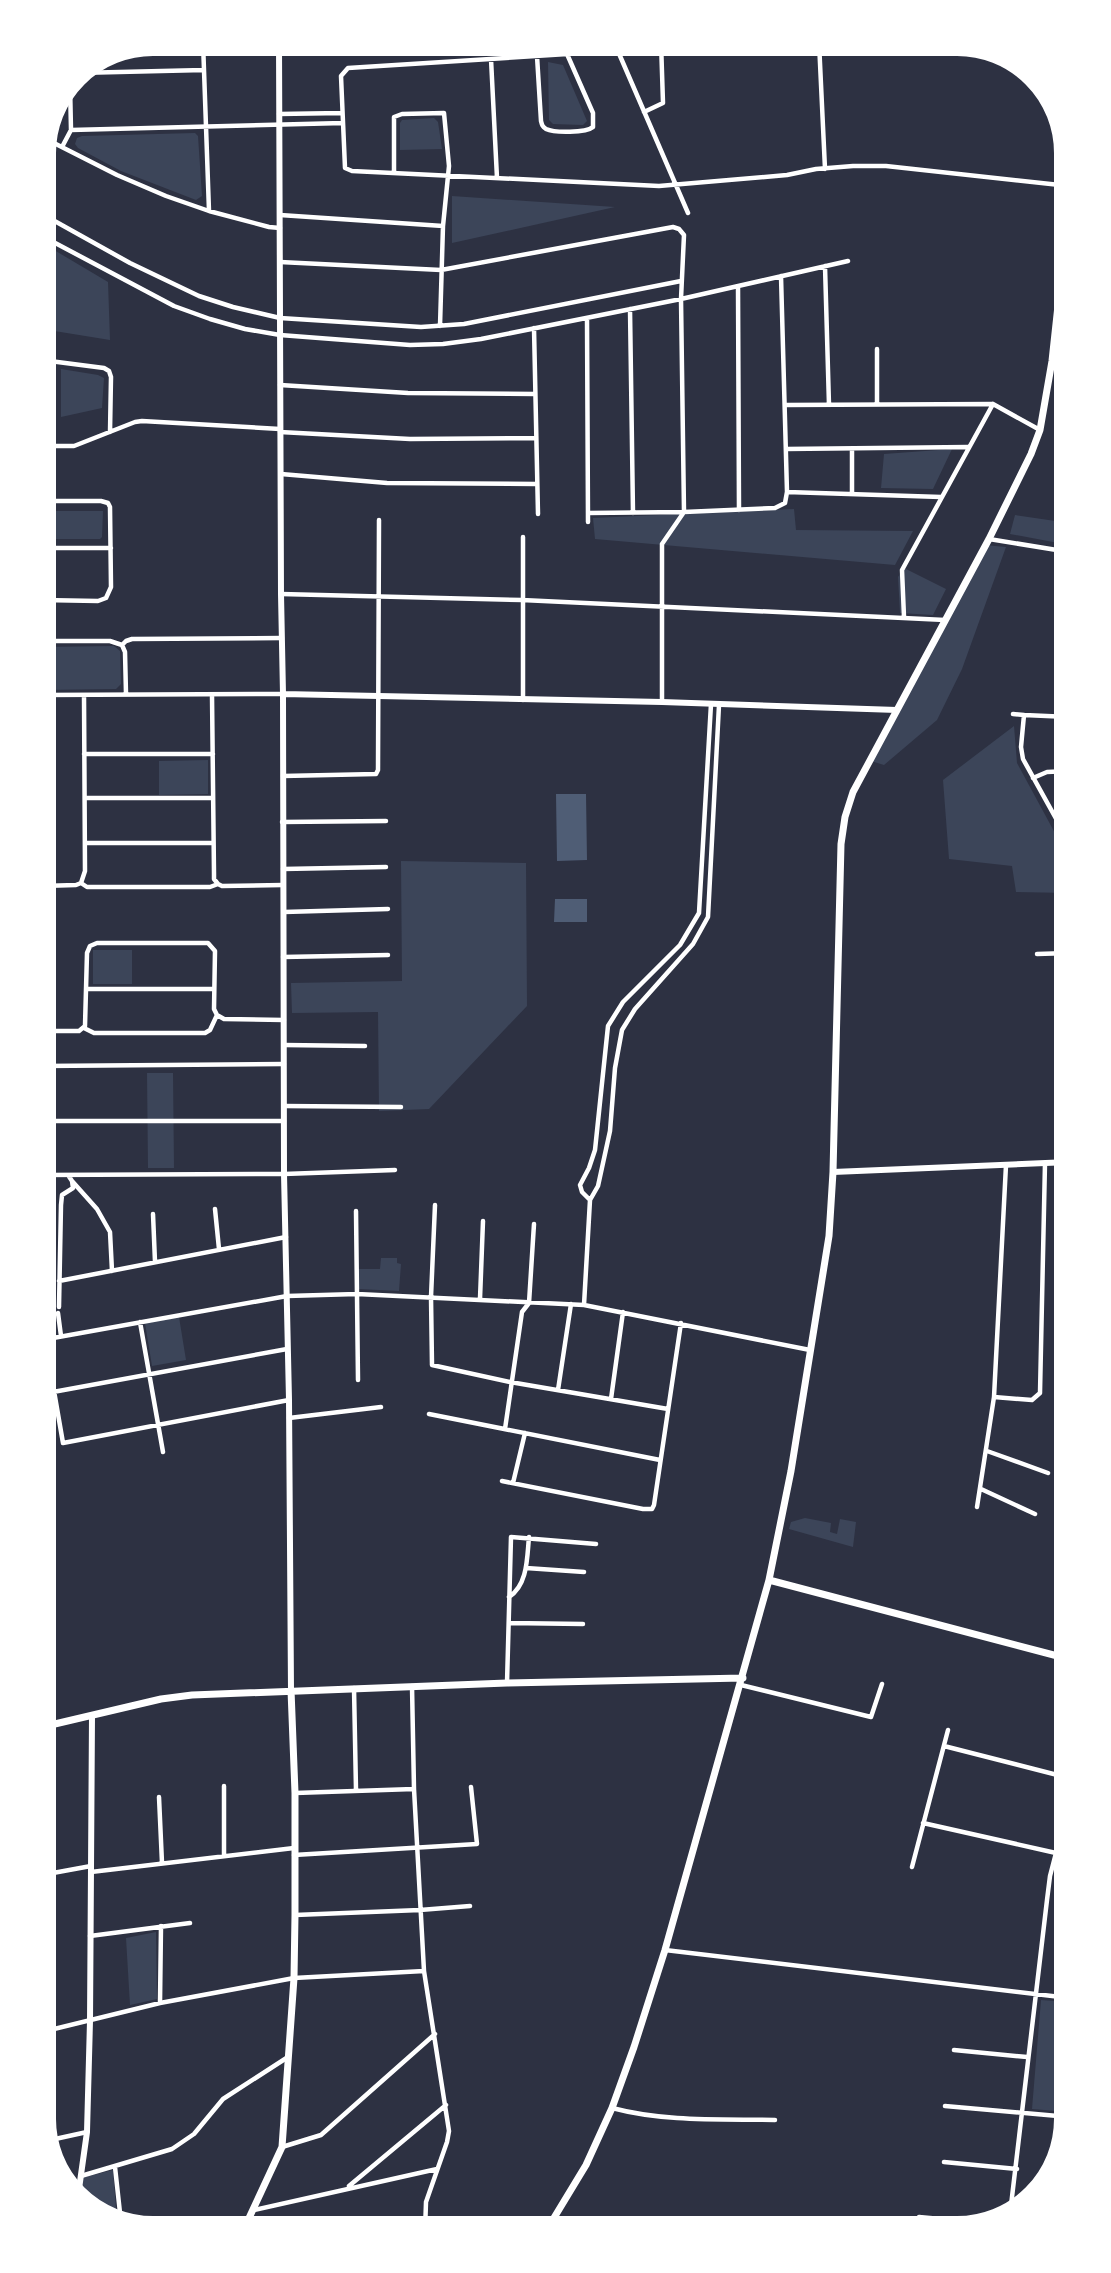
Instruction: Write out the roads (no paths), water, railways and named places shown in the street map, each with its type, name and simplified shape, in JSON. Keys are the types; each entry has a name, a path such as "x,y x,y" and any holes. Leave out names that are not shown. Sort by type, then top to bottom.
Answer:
{"main road":[{"path":"553,2220 586,2165 612,2108 665,1950 770,1580 791,1471 829,1236 834,1172 841,844 845,817 853,792 989,539 1031,454 1040,430 1058,318"},
{"path":"770,1580 1058,1656"},
{"path":"52,1725 161,1699 192,1695 507,1683 742,1682"},
{"path":"249,2220 282,2147 294,1978 295,1792 291,1690"}],"street":[{"path":"203,52 209,211"},
{"path":"279,52 280,474 284,694 282,822 284,1174 289,1400 291,1690"},
{"path":"590,53 348,68 341,75 345,168 352,171 659,186 787,175 853,166 886,166 1058,185"},
{"path":"619,53 688,213"},
{"path":"644,112 663,103 661,53"},
{"path":"820,53 825,169"},
{"path":"537,56 543,127 549,130 584,132 593,127 593,113 567,54"},
{"path":"491,59 497,178"},
{"path":"93,73 204,70"},
{"path":"62,147 71,130 70,97"},
{"path":"279,114 342,113"},
{"path":"394,173 394,117 402,114 444,113 449,176 443,226 440,326"},
{"path":"71,130 343,123"},
{"path":"54,143 117,175 209,211 268,227 280,228"},
{"path":"280,215 443,226"},
{"path":"53,220 130,263 190,292 233,307 280,318 407,327 440,326 473,322 681,281"},
{"path":"280,262 441,270 673,227 679,229 684,235 681,281 684,512 663,544 662,702"},
{"path":"53,242 174,306 228,324 280,335 428,345 481,339 587,318 848,261"},
{"path":"825,266 829,405"},
{"path":"588,513 739,510 775,508 785,503 788,492 781,276"},
{"path":"738,286 739,510"},
{"path":"630,309 633,513"},
{"path":"587,318 588,522"},
{"path":"534,328 538,514"},
{"path":"877,349 878,404"},
{"path":"53,361 104,368 109,371 111,377 110,432"},
{"path":"280,385 408,393 535,394"},
{"path":"904,617 902,570 993,404"},
{"path":"785,405 993,404 1040,430"},
{"path":"53,446 74,446 142,421 411,439 535,438"},
{"path":"786,449 968,447"},
{"path":"852,450 852,494"},
{"path":"280,474 387,483 536,484"},
{"path":"788,492 941,497"},
{"path":"53,501 108,503 110,507 111,587 105,598 98,602 53,600"},
{"path":"283,776 376,774 378,770 379,520"},
{"path":"523,537 523,700"},
{"path":"989,539 1058,550"},
{"path":"53,548 111,548"},
{"path":"281,594 522,600 945,620"},
{"path":"122,645 126,640 132,639 282,638"},
{"path":"53,641 110,641 122,645 125,652 126,694"},
{"path":"53,695 284,694 662,702 897,710"},
{"path":"81,883 85,871 84,695"},
{"path":"212,695 214,879 222,886 283,885"},
{"path":"590,1200 582,1192 580,1185 595,1150 608,1026 623,1002 680,945 699,913 711,704"},
{"path":"584,1305 590,1200 598,1186 610,1131 615,1068 622,1030 635,1010 693,944 708,917 719,705"},
{"path":"1013,714 1058,717"},
{"path":"1024,715 1021,747 1023,759 1058,822"},
{"path":"84,754 213,754"},
{"path":"1033,778 1047,771 1058,771"},
{"path":"85,798 213,798"},
{"path":"282,822 386,820"},
{"path":"85,843 213,843"},
{"path":"283,869 386,867"},
{"path":"81,883 87,887 210,887 218,884"},
{"path":"53,886 81,883"},
{"path":"284,912 388,909"},
{"path":"53,1031 76,1032 84,1028 87,1021 87,953 88,948 94,943 208,943 214,948 214,1009 217,1015 224,1019 284,1020"},
{"path":"1037,954 1058,953"},
{"path":"283,957 388,955"},
{"path":"87,989 214,989"},
{"path":"84,1028 94,1033 206,1033 210,1030 217,1015"},
{"path":"284,1045 365,1046"},
{"path":"53,1066 284,1064"},
{"path":"284,1106 401,1107"},
{"path":"53,1121 284,1121"},
{"path":"834,1172 1058,1162"},
{"path":"994,1397 1032,1400 1040,1394 1046,1163"},
{"path":"978,1507 994,1397 1006,1165"},
{"path":"52,1175 284,1174 395,1170"},
{"path":"68,1175 97,1209 110,1232 112,1271"},
{"path":"61,1336 60,1218 62,1195 73,1188 72,1180"},
{"path":"435,1205 431,1297 432,1365 510,1382 668,1409"},
{"path":"215,1209 219,1250"},
{"path":"356,1211 358,1380"},
{"path":"153,1214 156,1262"},
{"path":"480,1299 483,1221"},
{"path":"505,1429 510,1382 522,1312 529,1303 534,1224"},
{"path":"59,1281 286,1237"},
{"path":"52,1338 287,1296 357,1294 584,1305 810,1350"},
{"path":"558,1390 571,1304"},
{"path":"611,1399 623,1312"},
{"path":"140,1322 164,1452"},
{"path":"502,1481 652,1509 681,1323"},
{"path":"53,1392 288,1348"},
{"path":"52,1388 63,1443 289,1400"},
{"path":"289,1418 381,1407"},
{"path":"429,1414 660,1460"},
{"path":"513,1484 525,1433"},
{"path":"987,1451 1048,1473"},
{"path":"981,1489 1035,1514"},
{"path":"507,1683 511,1537 596,1544"},
{"path":"509,1597 517,1592 526,1568 529,1537"},
{"path":"526,1568 584,1572"},
{"path":"508,1623 583,1624"},
{"path":"742,1682 871,1718 882,1684"},
{"path":"412,1686 414,1789 424,1971 449,2131 426,2202 425,2220"},
{"path":"354,1688 356,1790"},
{"path":"79,2188 87,2132 92,1716"},
{"path":"912,1867 948,1730"},
{"path":"944,1746 1058,1775"},
{"path":"224,1786 224,1856"},
{"path":"52,1874 294,1851 477,1844 471,1787"},
{"path":"295,1792 414,1789"},
{"path":"159,1797 162,1863"},
{"path":"923,1823 1056,1853"},
{"path":"1011,2205 1034,1995 1047,1900 1058,1845"},
{"path":"295,1915 471,1906"},
{"path":"90,1936 190,1923"},
{"path":"160,2003 161,1926"},
{"path":"665,1950 1058,1997"},
{"path":"52,2030 160,2003 294,1978 424,1971"},
{"path":"282,2147 321,2135 435,2034"},
{"path":"954,2050 1027,2057"},
{"path":"81,2176 172,2149 194,2134 223,2099 288,2057"},
{"path":"347,2188 446,2105"},
{"path":"945,2106 1058,2116"},
{"path":"612,2108 665,2119 775,2120"},
{"path":"54,2139 87,2132"},
{"path":"944,2162 1017,2169"},
{"path":"115,2167 120,2215"},
{"path":"254,2210 437,2169"},
{"path":"919,2217 952,2220"}]}
